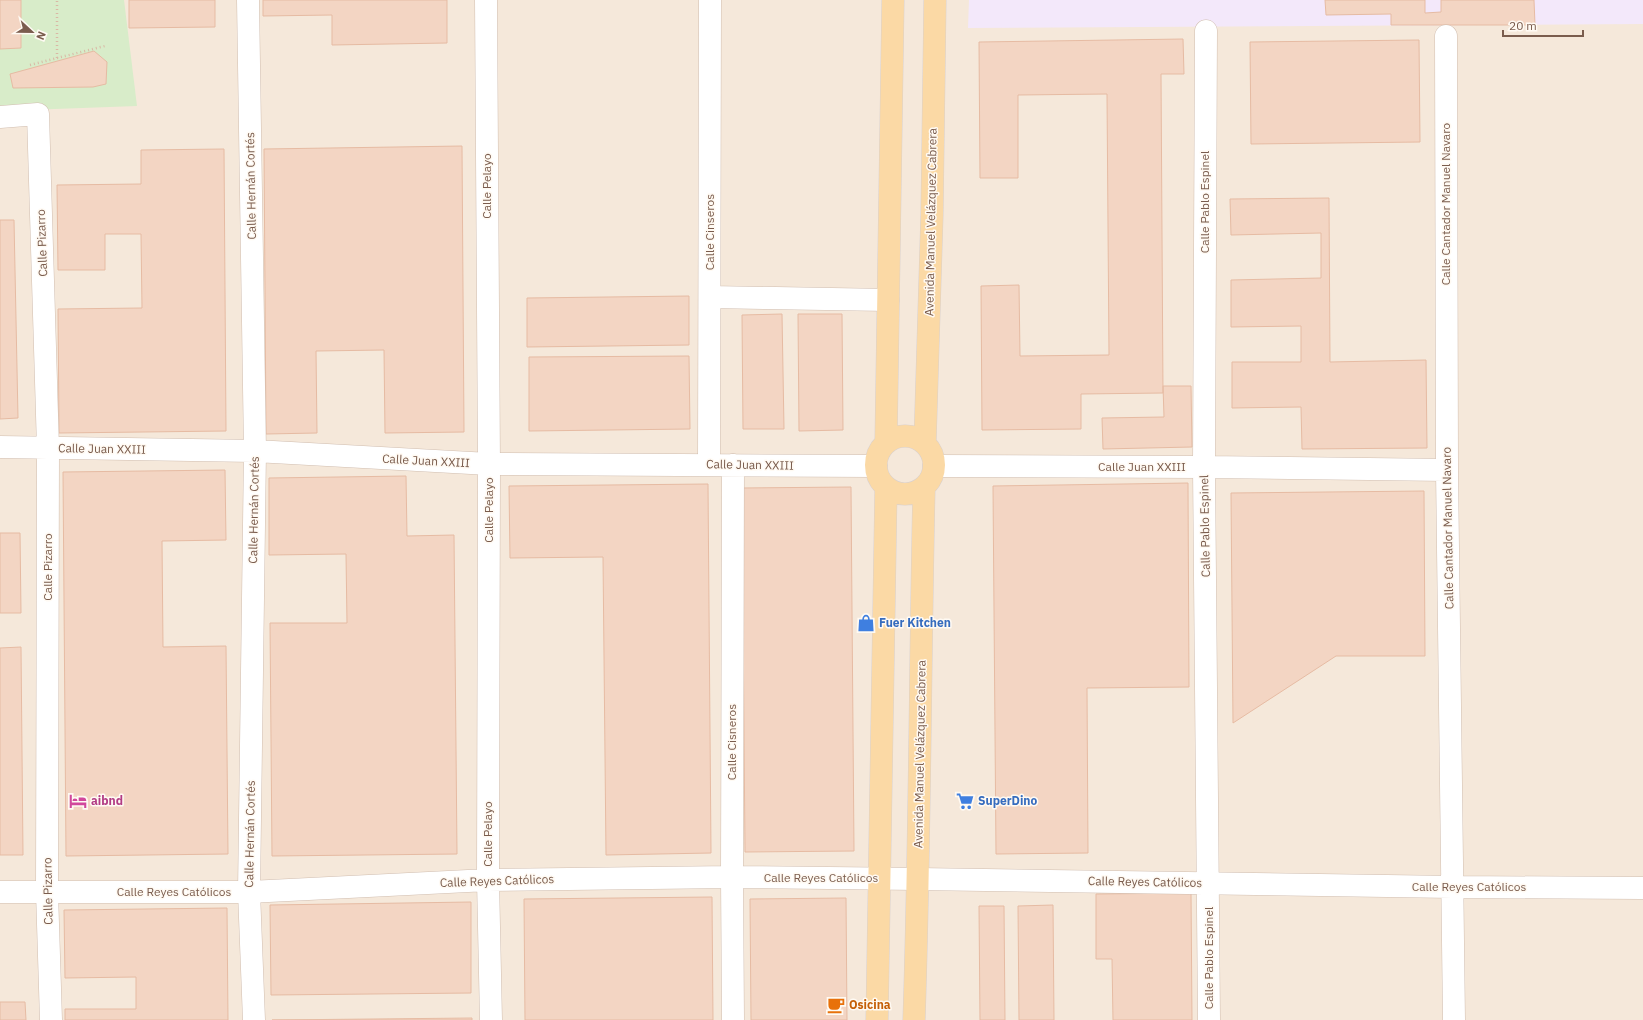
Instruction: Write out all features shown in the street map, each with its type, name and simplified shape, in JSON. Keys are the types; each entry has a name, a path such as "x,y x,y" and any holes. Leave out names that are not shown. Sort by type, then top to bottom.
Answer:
{"main road":[{"path":"886,443 893,0"},
{"name":"Avenida Manuel Velázquez Cabrera","path":"925,443 932,214 935,0"},
{"path":"904,436 913,437 925,443 929,449 934,466 929,481 924,488 907,495 895,493 886,488 880,482 876,466 880,450 886,443 894,438 904,436"},
{"path":"877,1020 886,488"},
{"name":"Avenida Manuel Velázquez Cabrera","path":"914,1020 918,878 924,488"}],"street":[{"name":"Calle Hernán Cortés","path":"248,0 255,452 249,892 254,1020"},
{"name":"Calle Pelayo","path":"486,0 489,464 488,880 491,1020"},
{"name":"Calle Cinseros","path":"709,464 710,0"},
{"name":"Calle Pablo Espinel","path":"1206,31 1204,467 1209,883 1209,1020"},
{"name":"Calle Cantador Manuel Navaro","path":"1446,36 1447,470 1454,1020"},
{"name":"Calle Pizarro","path":"0,117 38,114 48,448 47,892 51,1020"},
{"path":"710,297 888,300"},
{"name":"Calle Juan XXIII","path":"0,447 255,452 489,464 876,466"},
{"name":"Calle Cisneros","path":"733,1020 732,877 734,465"},
{"name":"Calle Juan XXIII","path":"934,466 1447,470"},
{"name":"Calle Reyes Católicos","path":"0,892 249,892 488,880 732,877 918,878 1453,887 1643,888"}],"path":[{"path":"57,0 57,58"},
{"path":"30,65 105,46"}],"shaded area":[{"path":"0,0 1643,0 1643,1020 0,1020"},
{"path":"969,0 1643,0 1643,24 968,28"}],"green space":[{"path":"0,0 124,0 137,106 0,111"}],"building":[{"path":"0,0 21,0 21,48 0,49"},
{"path":"129,0 215,0 215,27 129,28"},
{"path":"263,0 447,0 447,43 332,45 332,15 263,16"},
{"path":"1325,0 1425,0 1425,13 1441,12 1441,0 1534,0 1535,25 1391,25 1391,14 1326,15"},
{"path":"1183,39 1184,74 1161,74 1163,393 1081,394 1081,429 982,430 981,286 1019,285 1020,356 1109,355 1107,94 1018,95 1018,178 980,178 979,42"},
{"path":"1419,40 1420,142 1251,144 1250,42"},
{"path":"94,51 107,62 106,84 93,87 13,88 10,74"},
{"path":"462,146 464,432 385,433 384,350 316,351 317,433 266,434 264,149"},
{"path":"224,149 226,431 59,433 58,309 142,308 141,234 105,234 105,270 58,270 57,185 141,184 141,150"},
{"path":"1329,198 1330,362 1426,360 1427,448 1302,449 1301,407 1232,408 1232,362 1301,362 1301,326 1231,327 1231,280 1321,278 1321,233 1231,235 1230,199"},
{"path":"0,220 14,220 18,418 0,419"},
{"path":"689,296 689,345 527,347 527,298"},
{"path":"782,314 784,429 743,429 742,315"},
{"path":"798,314 842,314 843,430 799,431"},
{"path":"689,356 690,429 529,431 529,357"},
{"path":"1163,386 1191,386 1192,447 1103,449 1102,418 1164,417"},
{"path":"225,470 226,540 162,541 163,647 226,646 228,854 66,856 63,472"},
{"path":"406,476 407,536 454,535 457,854 272,856 270,623 347,623 346,554 269,555 269,478"},
{"path":"1188,483 1189,687 1087,688 1088,853 996,854 993,486"},
{"path":"708,484 711,853 606,855 603,557 510,558 509,486"},
{"path":"851,487 854,851 745,852 742,488"},
{"path":"1424,491 1425,656 1336,656 1233,723 1231,493"},
{"path":"0,533 20,533 21,613 0,613"},
{"path":"21,647 23,855 0,855 0,648"},
{"path":"1191,893 1192,1020 1113,1020 1112,959 1096,959 1096,894"},
{"path":"712,897 713,1020 525,1020 524,899"},
{"path":"846,898 847,1020 751,1020 750,899"},
{"path":"471,902 471,993 271,995 270,905"},
{"path":"1053,905 1054,1020 1019,1020 1018,906"},
{"path":"979,906 1004,906 1005,1020 980,1020"},
{"path":"227,908 228,1020 65,1020 65,1009 136,1009 136,977 65,978 64,910"},
{"path":"0,1002 25,1002 26,1020 0,1020"},
{"path":"472,1018 472,1020 272,1020"}],"place":[{"name":"Fuer Kitchen","path":"866,623"},
{"name":"aibnd","path":"78,801"},
{"name":"SuperDino","path":"965,801"},
{"name":"Osicina","path":"836,1005"}]}
